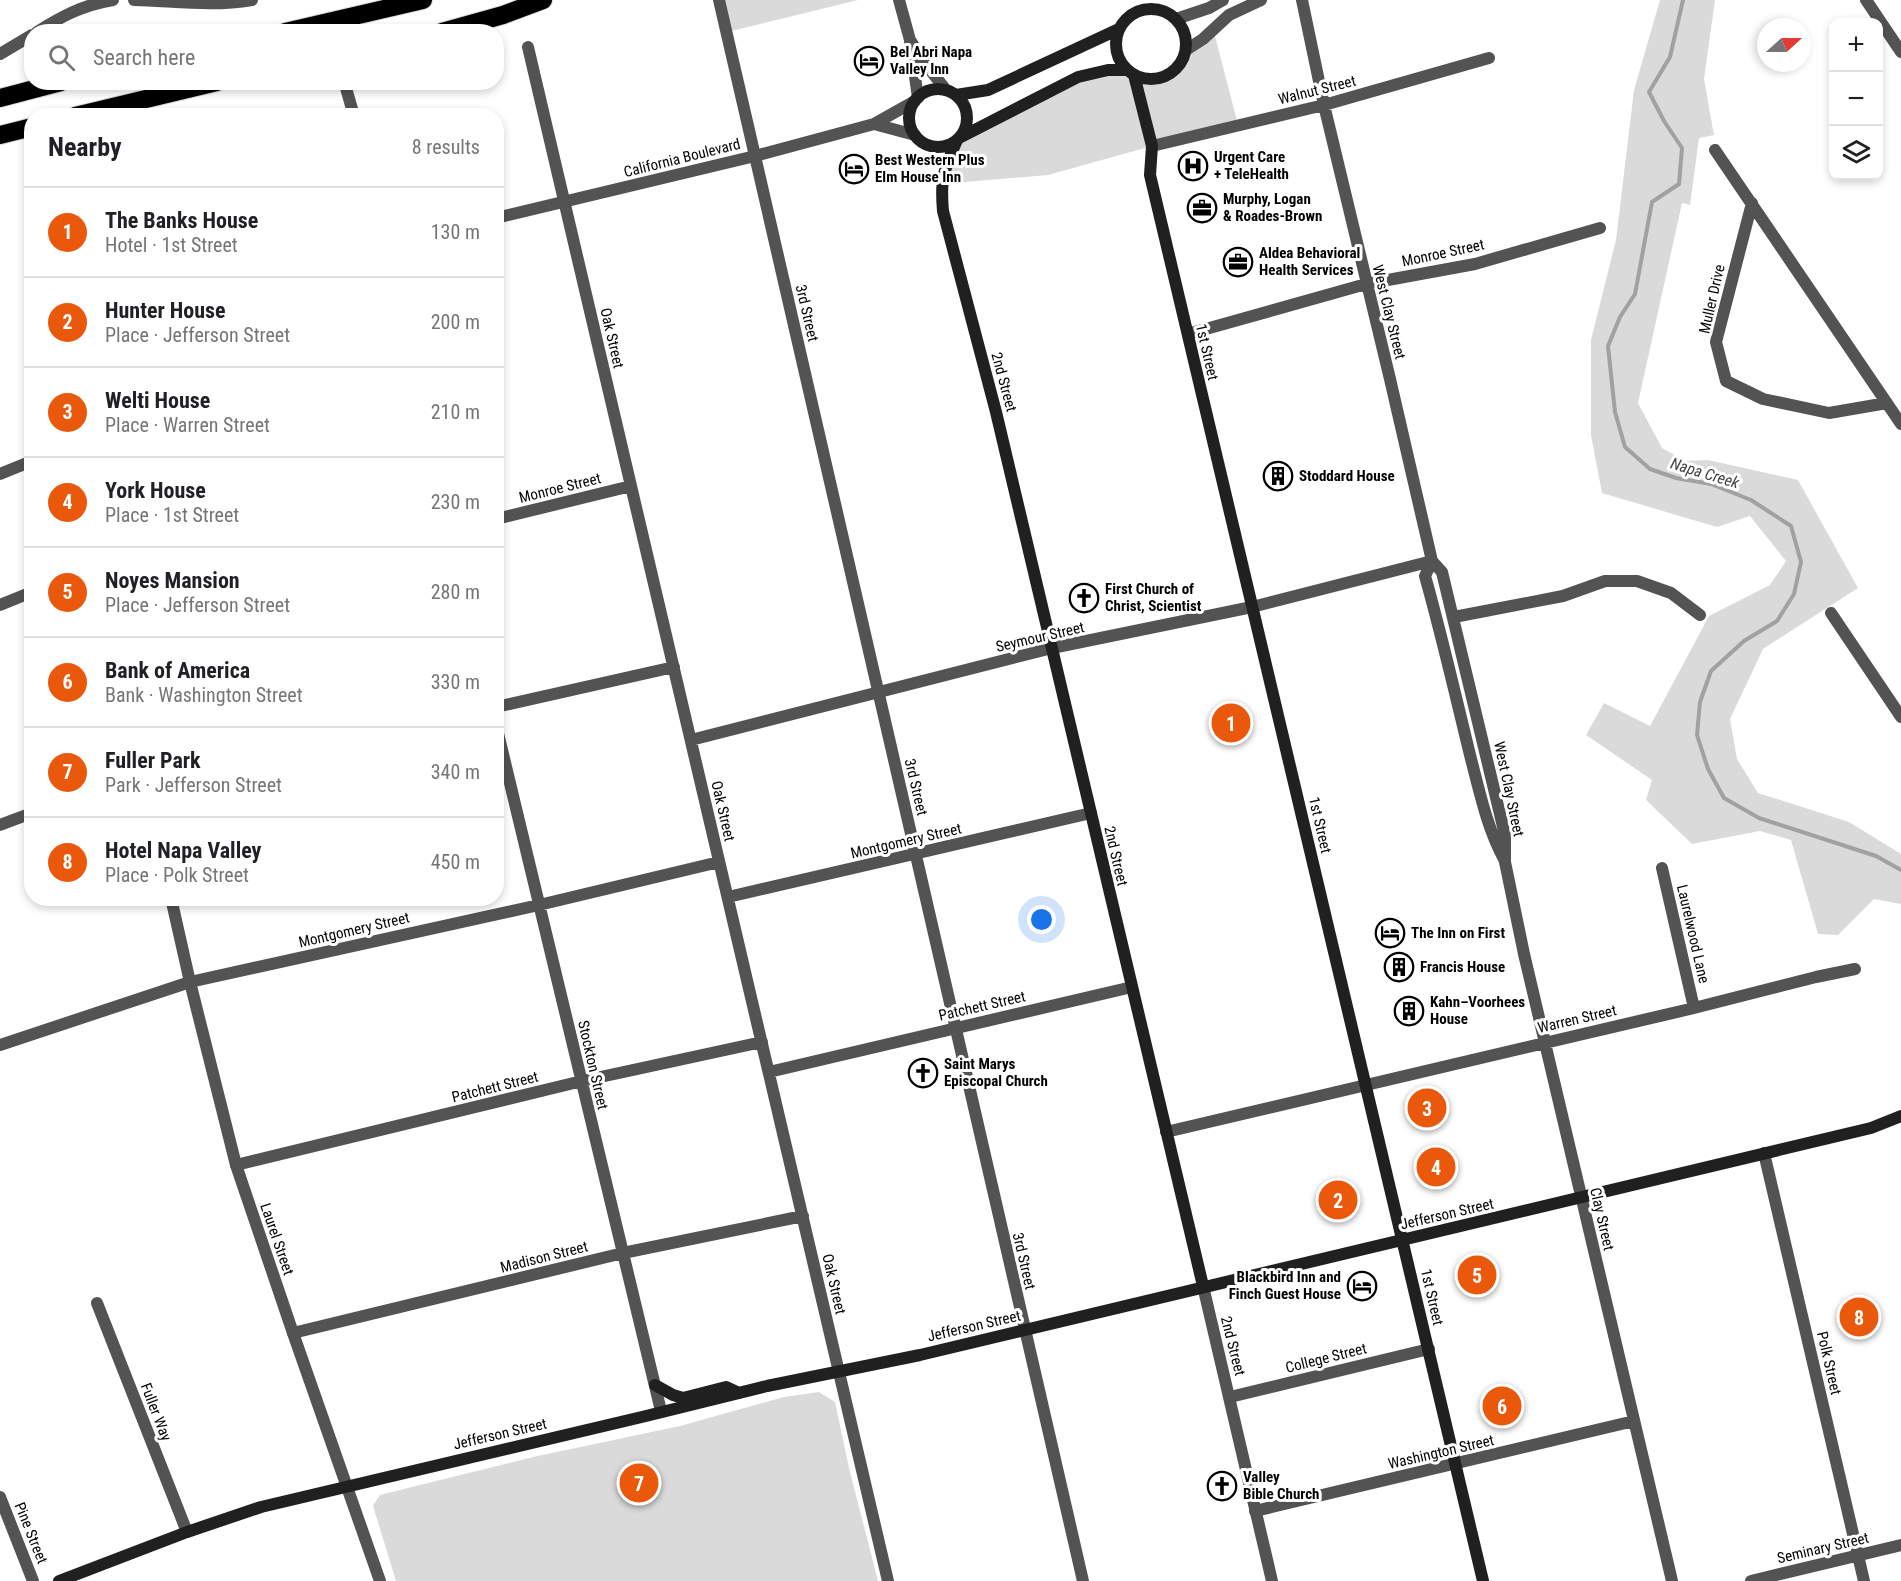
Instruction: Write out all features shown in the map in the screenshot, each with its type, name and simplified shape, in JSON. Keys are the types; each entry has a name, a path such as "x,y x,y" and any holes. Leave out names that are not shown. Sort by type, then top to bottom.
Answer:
{"highway":[{"path":"320,24 423,0"},
{"path":"504,15 543,0"},
{"path":"471,24 558,0"},
{"path":"0,98 30,90"},
{"path":"108,108 184,90"},
{"path":"0,135 24,129"}],"main road":[{"path":"1132,0 1129,16 1119,29 988,90 951,93 929,90 917,99 909,117 915,135 931,146 940,147 950,144 1078,77 1108,70 1130,73 1144,79 1166,76 1176,70 1186,50 1185,33 1173,17 1168,0"},
{"path":"1129,16 1145,9 1162,10 1173,17"},
{"path":"1119,29 1116,49 1119,59 1130,73"},
{"name":"1st Street","path":"1130,73 1152,146 1150,175 1483,1581"},
{"path":"951,93 963,103 966,112 967,122 959,138"},
{"name":"2nd Street","path":"959,138 945,166 941,184 943,211 996,412 1203,1286"},
{"name":"Jefferson Street","path":"59,1581 187,1532 261,1507 739,1393 1024,1330 1582,1198 1871,1128 1901,1116"},
{"path":"655,1385 683,1398 726,1387 739,1393"}],"street":[{"path":"49,24 89,2 113,0"},
{"path":"134,0 190,4 247,0"},
{"name":"3rd Street","path":"719,0 1083,1581"},
{"path":"899,0 910,40 910,57 917,99"},
{"path":"1173,17 1209,8 1223,0"},
{"path":"1186,50 1203,39 1229,15 1261,0"},
{"name":"West Clay Street","path":"1302,0 1324,105 1432,561 1442,572 1454,616 1505,835 1505,862"},
{"path":"1866,0 1901,52"},
{"path":"0,54 24,40"},
{"path":"910,40 927,66 951,93"},
{"name":"Oak Street","path":"528,47 888,1581"},
{"name":"Walnut Street","path":"1152,146 1324,105 1489,58"},
{"path":"347,90 352,108"},
{"name":"California Boulevard","path":"504,216 755,156 874,124 917,99"},
{"path":"874,124 915,135"},
{"path":"1715,150 1901,424"},
{"name":"Muller Drive","path":"1752,203 1716,342 1726,381 1763,399 1829,413 1887,403"},
{"name":"Monroe Street","path":"1188,334 1366,284 1475,264 1600,228"},
{"path":"0,474 24,464"},
{"name":"Monroe Street","path":"504,517 631,486"},
{"name":"West Clay Street","path":"1432,561 1425,576 1447,654 1458,709 1492,836 1505,862"},
{"name":"Seymour Street","path":"691,740 1052,648 1252,607 1432,561"},
{"path":"1454,616 1563,596 1605,581 1626,580 1637,580 1671,593 1700,615"},
{"path":"0,605 24,595"},
{"path":"1831,613 1901,717"},
{"path":"504,705 674,667"},
{"name":"Stockton Street","path":"504,758 661,1412"},
{"name":"Montgomery Street","path":"728,897 1091,813"},
{"path":"0,825 24,816"},
{"name":"Montgomery Street","path":"0,1045 190,982 539,905 719,862"},
{"name":"Clay Street","path":"1505,862 1524,954 1672,1581"},
{"name":"Laurelwood Lane","path":"1662,868 1694,1008"},
{"name":"Laurel Street","path":"173,906 236,1165 292,1333 380,1581"},
{"name":"Warren Street","path":"1166,1132 1855,969"},
{"name":"Patchett Street","path":"769,1072 1132,987"},
{"name":"Patchett Street","path":"236,1165 582,1081 762,1042"},
{"name":"Polk Street","path":"1764,1153 1864,1581"},
{"name":"Madison Street","path":"292,1333 623,1253 803,1216"},
{"name":"2nd Street","path":"1203,1286 1272,1581"},
{"name":"Fuller Way","path":"97,1303 187,1532"},
{"name":"College Street","path":"1230,1397 1429,1349"},
{"name":"Washington Street","path":"1255,1511 1634,1420"},
{"name":"Pine Street","path":"0,1497 33,1581"},
{"name":"Seminary Street","path":"1751,1581 1901,1545"}],"shaded area":[{"path":"719,0 858,0 727,32"},
{"path":"1660,0 1715,0 1704,79 1714,135 1699,138 1690,205 1682,203 1638,403 1662,448 1685,461 1708,460 1798,480 1858,588 1763,649 1730,719 1737,759 1758,793 1849,822 1901,854 1901,904 1874,899 1838,935 1818,934 1791,840 1760,831 1692,844 1646,800 1652,780 1586,735 1604,703 1650,726 1709,616 1770,585 1786,561 1750,516 1717,527 1602,493 1591,435 1591,340 1616,240 1634,90"},
{"path":"1213,28 1238,125 1048,175 941,184 958,139 1078,77 1134,75 1144,79 1156,79 1166,76 1176,70 1186,50"},
{"path":"819,1392 835,1402 849,1468 878,1581 396,1581 373,1506 380,1495 533,1457 680,1426 784,1397"}],"waterway":[{"name":"Napa Creek","path":"1683,0 1670,57 1649,92 1664,121 1682,148 1679,184 1652,202 1635,294 1620,317 1608,346 1615,412 1625,447 1650,469 1676,478 1711,484 1751,500 1791,526 1801,562 1794,594 1777,621 1744,641 1711,671 1700,702 1697,735 1708,769 1724,798 1759,818 1876,856 1901,870"}],"place":[{"name":"Bel Abri Napa Valley Inn","path":"869,61"},
{"name":"Urgent Care + TeleHealth","path":"1193,166"},
{"name":"Best Western Plus Elm House Inn","path":"854,169"},
{"name":"Murphy, Logan & Roades-Brown","path":"1202,208"},
{"name":"Aldea Behavioral Health Services","path":"1238,262"},
{"name":"Stoddard House","path":"1278,476"},
{"name":"First Church of Christ, Scientist","path":"1084,598"},
{"name":"The Banks House","path":"1231,723"},
{"name":"The Inn on First","path":"1390,933"},
{"name":"Francis House","path":"1399,967"},
{"name":"Kahn–Voorhees House","path":"1409,1011"},
{"name":"Saint Marys Episcopal Church","path":"923,1073"},
{"name":"Welti House","path":"1427,1108"},
{"name":"York House","path":"1436,1167"},
{"name":"Hunter House","path":"1338,1200"},
{"name":"Noyes Mansion","path":"1477,1275"},
{"name":"Blackbird Inn and Finch Guest House","path":"1362,1286"},
{"name":"Hotel Napa Valley","path":"1859,1317"},
{"name":"Bank of America","path":"1502,1406"},
{"name":"Fuller Park","path":"639,1483"},
{"name":"Valley Bible Church","path":"1222,1486"}]}
